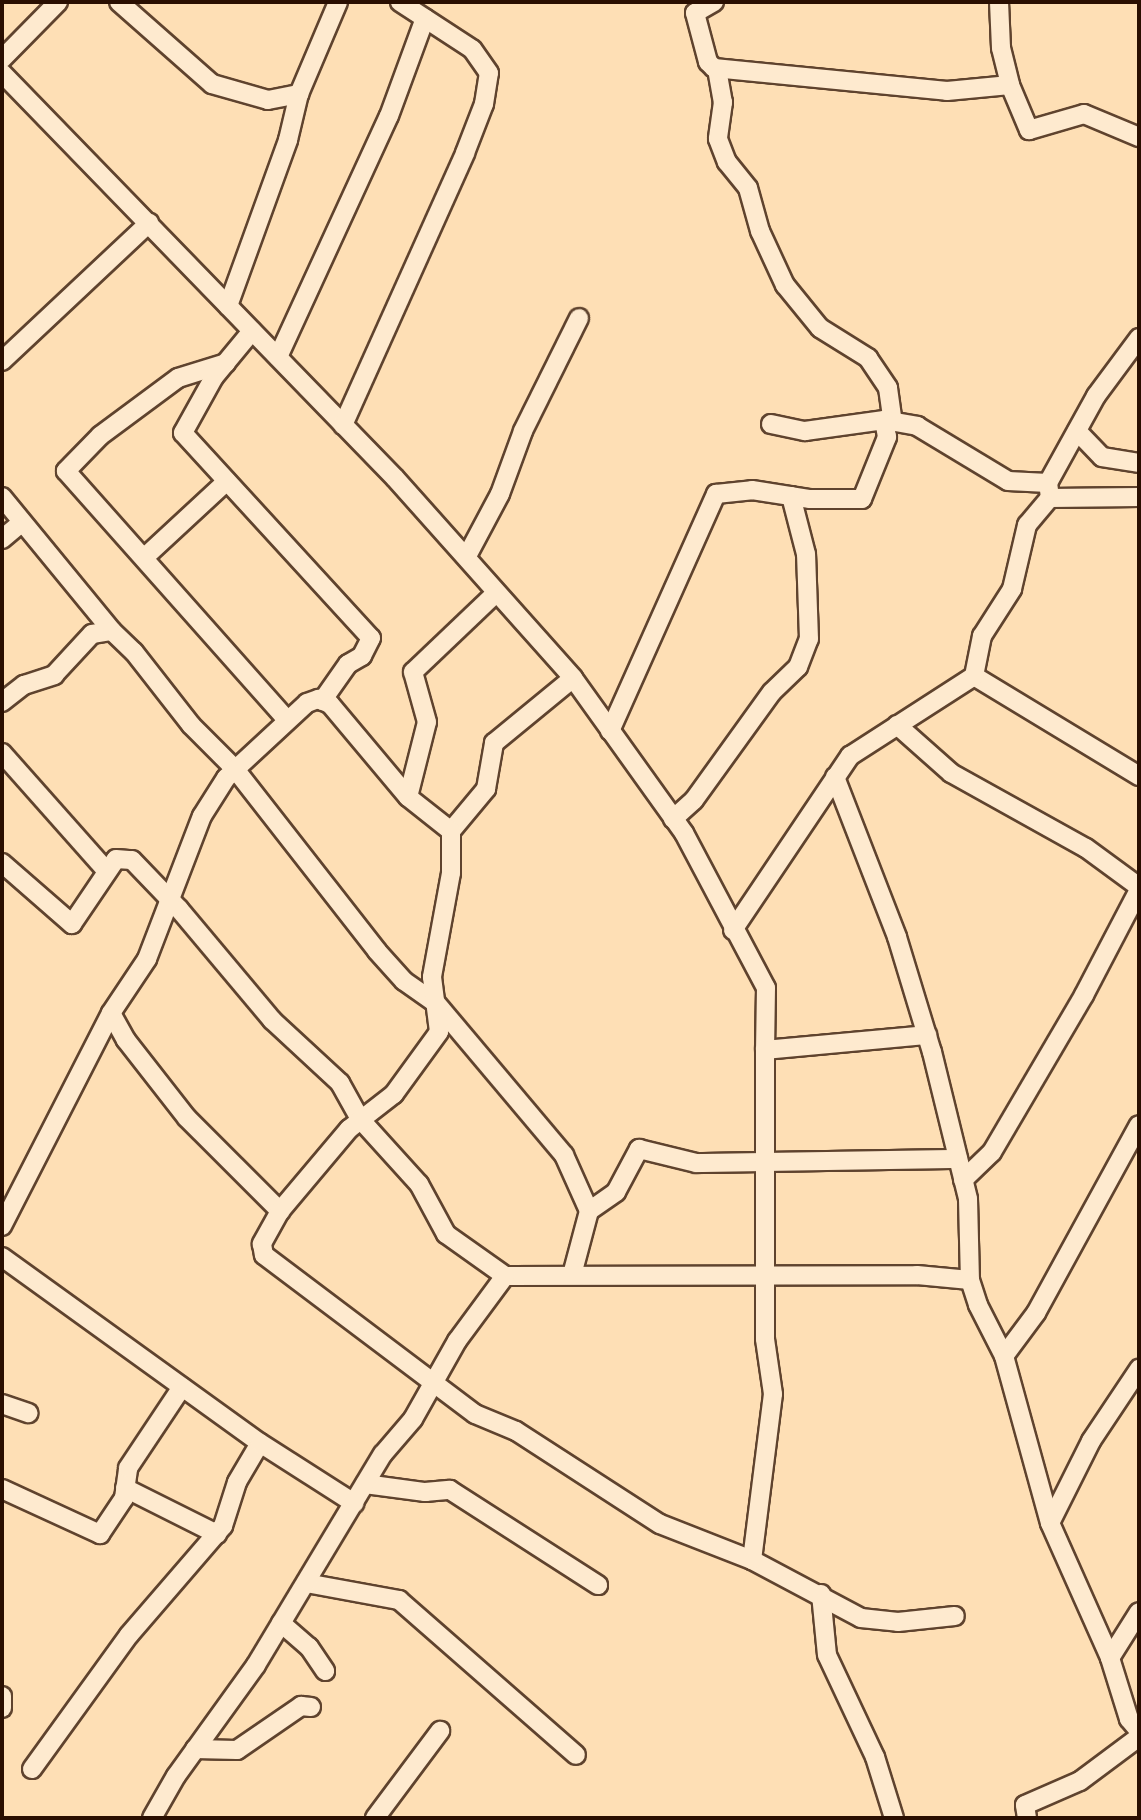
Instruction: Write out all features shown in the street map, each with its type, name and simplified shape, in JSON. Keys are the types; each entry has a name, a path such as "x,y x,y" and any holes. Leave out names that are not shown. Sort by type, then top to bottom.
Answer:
{"street":[{"path":"2,59 58,2"},
{"path":"119,2 212,84 268,100 299,94"},
{"path":"228,306 288,140 299,94 338,2"},
{"path":"343,425 484,104 489,73 472,49 400,2"},
{"path":"714,2 695,13 708,62 717,69 947,91 1010,85"},
{"path":"999,2 1000,48 1010,85 1029,130 1084,114 1139,136"},
{"path":"278,357 390,116 425,18"},
{"path":"610,731 716,494 752,491 791,496 862,499 887,437 888,388 868,358 820,328 785,285 760,231 748,188 727,162 718,139 723,103 717,69"},
{"path":"2,73 467,556 496,593 573,678 673,818 766,988 762,1164 766,1363 774,1394 752,1560"},
{"path":"2,361 149,223"},
{"path":"467,556 500,494 523,431 579,318"},
{"path":"253,331 226,363 183,433 329,587 370,638 362,656 348,664 322,701"},
{"path":"733,930 850,756 974,676 982,636 1012,589 1027,525 1049,491 1096,396 1139,338"},
{"path":"226,363 178,378 100,436 66,471 146,556 235,665 286,719"},
{"path":"771,424 805,430 888,421 917,426 1008,481 1049,491 1139,497"},
{"path":"1077,431 1102,457 1139,463"},
{"path":"146,556 227,481"},
{"path":"673,818 701,792 772,692 798,667 809,639 806,554 791,496"},
{"path":"2,497 191,725 235,769 377,951 404,981 436,1003 565,1154 589,1211 572,1275"},
{"path":"2,539 22,522"},
{"path":"408,797 427,722 413,672 496,593"},
{"path":"2,702 24,685 54,675 92,634 112,631"},
{"path":"974,676 1139,776"},
{"path":"573,678 494,743 486,789 452,831 451,873 432,977 439,1032 432,1046 394,1094 360,1119 280,1211 262,1244 264,1255 475,1414 516,1431 660,1524 752,1560 821,1594 861,1618 885,1622 955,1616"},
{"path":"2,1226 111,1013 147,959 202,816 235,769 286,719 307,703 322,701 330,704 408,797 452,831"},
{"path":"897,725 951,773 1096,854 1139,889 1084,995 992,1152 963,1180"},
{"path":"2,752 106,870"},
{"path":"835,776 875,877 926,1035 963,1180 970,1280 1004,1356 1050,1523 1136,1722"},
{"path":"3,867 72,924 106,870 116,859 132,860 170,899 272,1020 340,1083 360,1119 419,1184 446,1234 505,1276 917,1275 970,1280"},
{"path":"111,1013 126,1040 187,1118 280,1211"},
{"path":"765,1050 926,1035"},
{"path":"1004,1356 1036,1313 1139,1125"},
{"path":"589,1211 616,1192 639,1149 696,1163 958,1159"},
{"path":"2,1257 260,1443 354,1503"},
{"path":"152,1818 195,1749 281,1623 365,1484 424,1401 431,1381 505,1276"},
{"path":"1050,1523 1091,1441 1139,1368"},
{"path":"2,1489 100,1534 124,1498 128,1468 182,1387"},
{"path":"2,1404 28,1413"},
{"path":"33,1769 129,1635 217,1534 260,1443"},
{"path":"365,1484 425,1492 450,1490 598,1585"},
{"path":"125,1488 217,1534"},
{"path":"306,1583 399,1600 576,1755"},
{"path":"821,1594 827,1655 875,1757 894,1818"},
{"path":"1110,1658 1139,1612"},
{"path":"281,1623 309,1647 325,1671"},
{"path":"2,1696 2,1708"},
{"path":"195,1749 237,1749 301,1706 311,1707"},
{"path":"375,1818 440,1731"},
{"path":"1027,1818 1025,1805 1080,1782 1139,1737"}]}
